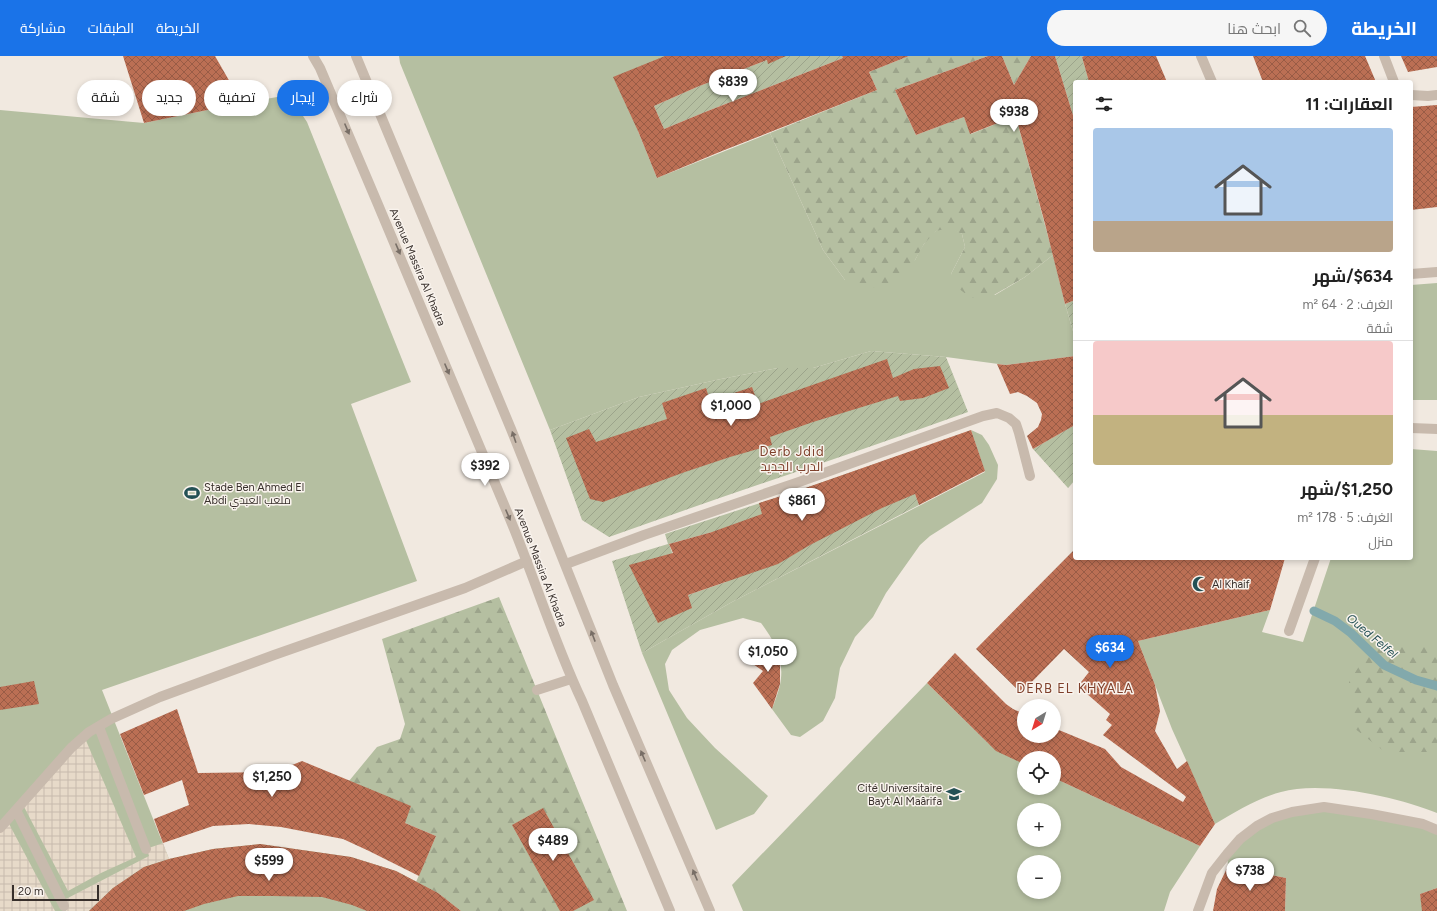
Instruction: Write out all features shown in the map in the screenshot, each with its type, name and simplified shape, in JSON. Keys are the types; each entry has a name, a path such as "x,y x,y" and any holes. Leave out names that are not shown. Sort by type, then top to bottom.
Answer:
{"street":[{"name":"Avenue Massira Al Khadra","path":"313,56 320,68 380,208 527,560 571,679 582,701 670,911"},
{"name":"Avenue Massira Al Khadra","path":"356,56 511,429 566,564 610,678 710,911"},
{"path":"1202,56 1211,80"},
{"path":"1384,56 1393,80"},
{"path":"1413,95 1437,95"},
{"path":"1413,274 1437,272"},
{"path":"566,564 644,535 799,482 983,416 997,413 1009,418 1016,424 1030,476"},
{"path":"1413,428 1437,429"},
{"path":"0,828 71,748 89,732 111,719 160,698 274,655 465,588 527,560"},
{"path":"1289,631 1314,560"},
{"path":"537,690 571,679"},
{"path":"99,727 146,849"},
{"path":"1198,911 1212,873 1227,854 1240,839 1257,826 1272,818 1292,812 1324,807 1416,823 1437,830"},
{"path":"16,810 64,906"}],"green space":[{"path":"399,56 665,56 638,131 657,178 770,133 823,250 845,280 915,260 929,238 939,229 945,227 951,228 962,234 965,247 951,274 995,295 1025,277 1053,255 1073,331 1073,356 1006,365 946,357 871,351 813,368 778,368 639,397 550,430 400,63"},
{"path":"778,56 842,56 843,58 664,129 654,106 697,87"},
{"path":"909,56 988,56 895,90 916,135 964,117 971,134 1008,119 1013,106 1053,255 1025,277 994,295 971,298 958,288 951,274 965,247 962,234 949,228 936,231 924,244 915,260 894,285 867,288 845,280 823,250 770,133 877,90 869,72"},
{"path":"1002,56 1031,56 1014,85"},
{"path":"1055,56 1084,56 1082,57 1088,80 1073,80 1073,115"},
{"name":"Stade Ben Ahmed El Abdi ملعب العبدي","path":"277,97 277,116 303,116 307,122 411,382 351,404 417,581 102,690 169,859 213,849 260,844 351,857 396,871 438,893 461,911 0,911 0,110 144,123 178,116 196,116 196,112 204,111 204,116 269,116 269,98"},
{"path":"1437,283 1437,400 1413,400 1413,285"},
{"path":"1073,301 1073,331 1065,304"},
{"path":"871,351 946,357 968,412 609,537 582,520 550,430 639,397 778,368 813,368"},
{"path":"1073,426 1073,482 1068,488 1033,449"},
{"path":"971,430 982,435 989,445 998,465 997,479 982,503 930,536 920,545 886,593 873,617 855,637 840,668 835,698 823,721 800,737 791,735 772,709 780,685 780,659 771,637 761,623 743,618 700,630 672,650 665,664 669,690 687,718 715,748 768,796 754,814 716,830 642,653 732,602 985,472"},
{"path":"1413,449 1437,451 1437,813 1402,801 1381,796 1338,789 1317,788 1298,789 1272,795 1247,806 1215,824 1172,729 1138,641 1270,610 1262,632 1303,642 1330,560 1413,560"},
{"path":"901,455 919,505 732,602 642,653 612,561 668,544 665,534","holes":["712,532 726,582 688,595 669,544"]},
{"path":"499,597 627,911 461,911 438,893 416,882 436,836 405,823 349,781 377,747 400,739 405,724 382,639"},
{"path":"1382,643 1418,643 1437,653 1437,752 1385,752 1354,728 1349,682 1365,657"},
{"name":"Cité Universitaire Bayt Al Maârifa","path":"927,683 988,743 1017,760 1017,795 1061,795 1061,781 1200,846 1170,892 1164,911 743,911 732,885"},
{"path":"1324,807 1423,824 1437,833 1437,888 1420,894 1423,911 1285,911 1286,878 1228,866 1227,854 1257,826"}],"shaded area":[{"path":"84,736 136,857 101,873 68,891 22,803"},
{"path":"7,820 55,911 0,911 0,828"},
{"path":"163,843 169,859 144,867 113,888 89,911 66,911 62,901 149,856 146,849"}],"building":[{"path":"123,56 215,56 229,80 204,80 204,111 196,112 196,80 142,80 142,116 178,116 144,123 134,91 134,80 131,80"},
{"path":"665,56 786,56 768,64 767,60 697,87 654,106 664,129 843,58 842,56 909,56 869,72 877,90 657,178 638,131 613,77"},
{"path":"988,56 1002,56 1014,85 1031,56 1055,56 1073,115 1073,301 1065,304 1013,106 1008,119 970,134 964,117 916,135 895,90"},
{"path":"1156,56 1166,80 1088,80 1082,57"},
{"path":"1253,56 1365,56 1375,80 1262,80"},
{"path":"1401,56 1437,56 1437,67 1408,72"},
{"path":"1437,105 1437,207 1413,210 1413,107"},
{"path":"1073,356 1073,426 1033,449 1027,436 1038,427 1042,414 1037,403 1027,396 1018,392 1010,394 997,364 1006,365"},
{"path":"887,359 893,378 914,369 940,366 949,388 923,398 900,401 898,396 813,422 770,437 772,445 685,472 603,502 590,499 566,438 589,429 596,442 667,419 662,403 706,388 710,401 752,387 758,404"},
{"path":"971,430 985,471 919,505 915,494 882,508 810,545 778,564 688,595 692,608 658,623 629,565 673,553 669,544 712,532 762,514 759,503"},
{"path":"1073,551 1073,560 1284,560 1270,610 1138,641 1155,685 1160,711 1155,731 1177,769 1187,761 1215,824 1200,846 1061,781 1061,751 1017,751 1017,761 996,751 927,683 955,653 1006,704 1017,711 1017,743 1061,743 1061,731 1105,749 1121,767 1183,802 1186,797 1184,795 1103,735 1112,725 1106,720 1110,714 1078,686 1089,672 1064,649 1021,693 976,649"},
{"path":"765,646 777,649 780,659 780,684 772,709 753,683 763,671 753,664 754,651"},
{"path":"34,681 39,704 0,710 0,687"},
{"path":"177,709 198,773 275,772 302,761 411,806 405,823 436,836 419,876 343,839 281,827 249,824 213,826 163,843 154,819 189,805 182,780 144,795 120,734"},
{"path":"543,808 594,900 573,911 560,911 512,825"},
{"path":"260,844 351,857 396,871 438,893 461,911 367,911 352,905 322,897 238,896 204,904 184,911 89,911 113,888 144,867 169,859 213,849"},
{"path":"1228,866 1286,878 1285,911 1213,911 1217,889"},
{"path":"1437,888 1437,911 1422,911 1420,894"}],"waterway":[{"name":"Oued Felfel","path":"1314,611 1335,621 1351,633 1384,665 1416,680 1437,686"}],"place":[{"name":"Stade Ben Ahmed El Abdi ملعب العبدي","path":"192,493"},
{"name":"Al Khaif","path":"1200,584"},
{"name":"Cité Universitaire Bayt Al Maârifa","path":"954,794"}],"district":[{"name":"Derb Jdid الدرب الجديد","path":"792,458"},
{"name":"DERB EL KHYALA","path":"1075,688"}]}
